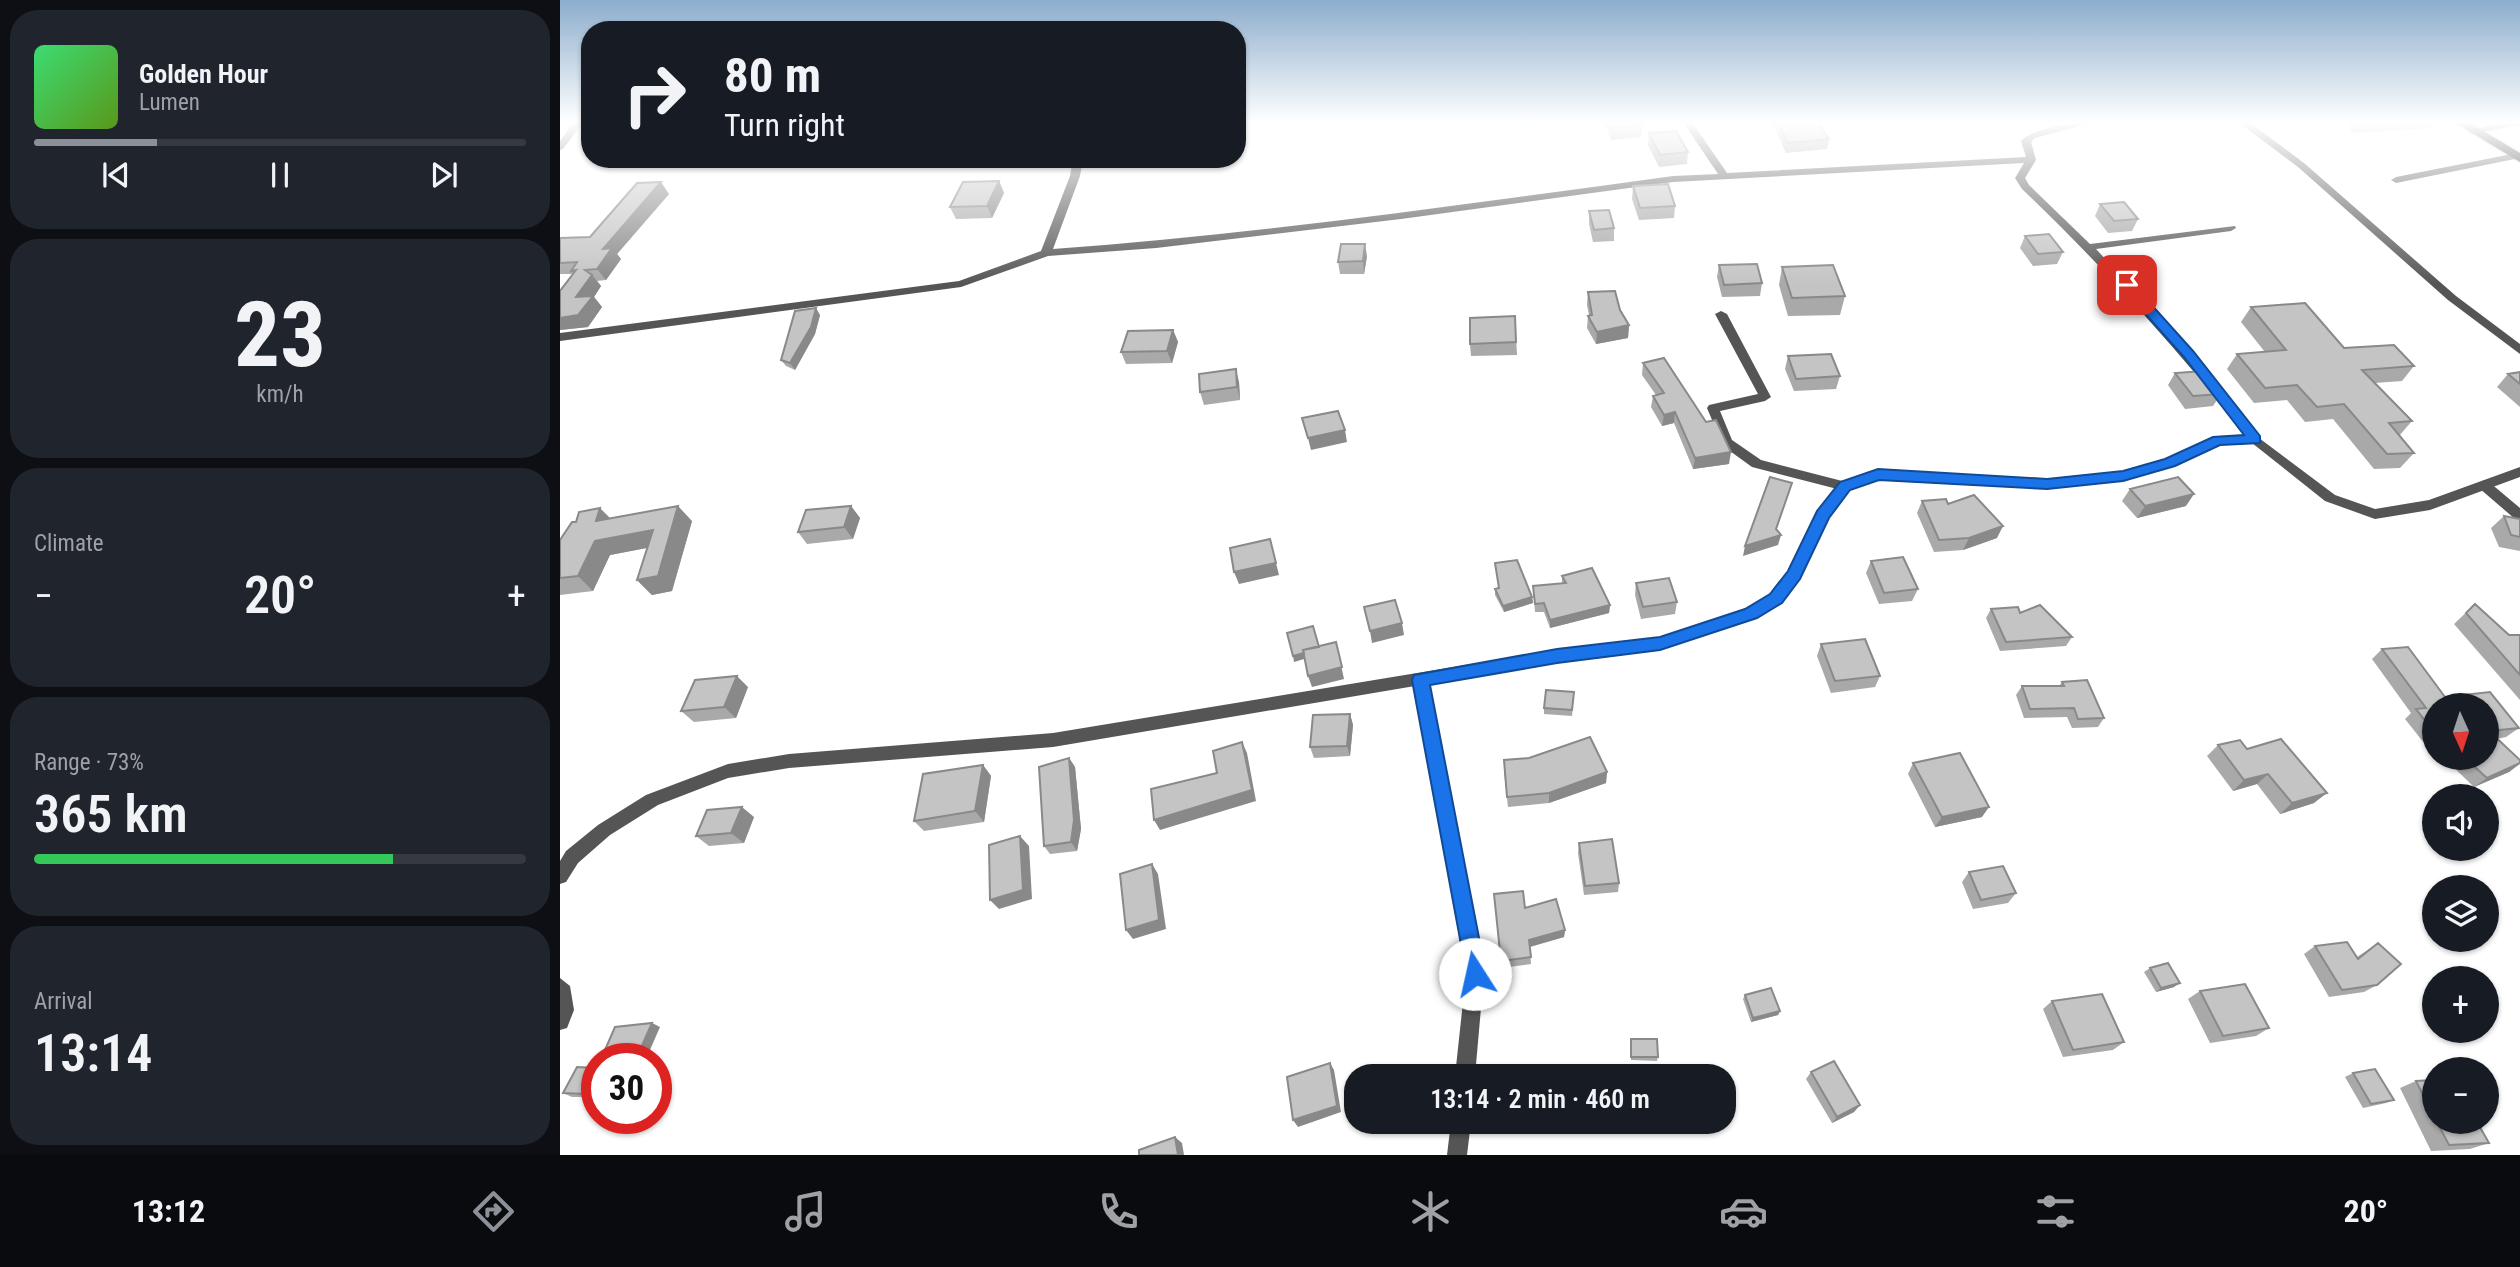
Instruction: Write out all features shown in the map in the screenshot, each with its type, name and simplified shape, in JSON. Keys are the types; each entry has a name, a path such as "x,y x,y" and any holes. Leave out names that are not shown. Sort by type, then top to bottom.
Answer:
{"street":[{"path":"1046,253 1075,176"},
{"path":"560,337 961,284 1046,253 1156,245 1401,216 1673,179 1724,176"},
{"path":"2021,176 2025,187 2090,247 2189,354 2255,439 2330,498 2375,514 2430,505 2520,471"},
{"path":"2313,176 2452,298 2520,350"},
{"path":"2396,180 2418,176"},
{"path":"2090,247 2231,228"},
{"path":"1721,314 1765,397 1713,408 1727,443 1757,464 1845,486 1878,475 2047,484 2123,476 2169,463 2218,440 2255,439"},
{"path":"2484,485 2520,516"},
{"path":"560,876 572,857 604,830 652,800 728,771 789,761 1053,740 1557,656 1660,644 1751,613 1776,598 1795,575 1822,515 1845,486"},
{"path":"1420,680 1475,974 1466,1064"},
{"path":"560,988 564,992 565,1010 560,1021"},
{"path":"1458,1155 1460,1134"}],"building":[{"path":"999,181 987,206 950,207 963,182"},
{"path":"661,182 603,249 612,248 597,269 585,270 592,275 576,297 593,296 578,315 560,318 560,291 576,270 571,271 577,262 560,263 560,238 590,237 637,183"},
{"path":"1668,184 1675,206 1640,208 1633,186"},
{"path":"2124,202 2138,219 2114,221 2100,204"},
{"path":"1609,210 1614,228 1594,230 1589,211"},
{"path":"2049,234 2063,252 2038,254 2025,236"},
{"path":"1341,244 1365,244 1363,261 1338,262"},
{"path":"1757,264 1762,283 1724,285 1719,265"},
{"path":"1833,265 1845,296 1792,298 1782,267"},
{"path":"1615,291 1620,310 1629,325 1597,332 1588,316 1592,315 1588,292"},
{"path":"2305,303 2344,348 2394,345 2414,366 2362,370 2412,421 2389,423 2414,453 2387,454 2344,404 2317,407 2297,385 2265,388 2237,354 2286,350 2251,307"},
{"path":"816,308 811,327 790,363 781,360 795,311"},
{"path":"1515,316 1516,342 1470,344 1470,318"},
{"path":"1173,330 1167,351 1121,352 1128,331"},
{"path":"1831,354 1840,376 1796,379 1788,356"},
{"path":"1664,358 1706,422 1716,420 1731,452 1695,458 1675,412 1664,415 1653,396 1664,393 1643,363"},
{"path":"1236,369 1237,387 1200,392 1199,374"},
{"path":"2203,371 2221,394 2193,396 2175,373"},
{"path":"2520,372 2520,384 2508,374"},
{"path":"1338,411 1345,430 1308,438 1302,418"},
{"path":"1770,477 1792,483 1776,529 1781,535 1745,546"},
{"path":"2178,477 2194,494 2145,506 2130,489"},
{"path":"1974,495 2003,526 1969,538 1939,540 1922,501 1946,499 1948,504"},
{"path":"678,506 658,576 637,580 653,530 595,541 578,576 560,578 560,540 572,522 576,522 579,512 600,508 596,521"},
{"path":"851,506 844,527 798,532 806,510"},
{"path":"2504,516 2520,519 2520,537 2511,535"},
{"path":"1270,539 1276,563 1234,572 1230,548"},
{"path":"1903,557 1918,589 1884,593 1871,561"},
{"path":"1517,560 1532,597 1503,606 1495,589 1499,588 1495,563"},
{"path":"1592,568 1610,605 1550,620 1544,603 1535,604 1533,586 1566,583 1562,576"},
{"path":"1669,578 1677,602 1643,607 1636,583"},
{"path":"1395,600 1402,623 1370,631 1364,607"},
{"path":"2475,604 2509,635 2520,635 2520,675 2466,613"},
{"path":"2040,605 2072,637 2006,642 1991,609 2018,607 2020,613"},
{"path":"1313,626 1319,647 1303,650 1304,653 1293,656 1287,633"},
{"path":"1865,639 1880,676 1835,681 1821,644"},
{"path":"1336,642 1342,667 1308,676 1303,650"},
{"path":"2408,647 2442,693 2422,693 2422,703 2382,649"},
{"path":"737,676 724,707 681,711 695,680"},
{"path":"2087,680 2104,718 2078,719 2074,708 2030,709 2022,686 2064,686 2062,682"},
{"path":"1546,690 1574,692 1572,710 1544,708"},
{"path":"2499,703 2519,728 2499,730"},
{"path":"1350,714 1347,746 1310,747 1313,715"},
{"path":"1590,737 1607,772 1549,793 1507,797 1504,760 1529,758"},
{"path":"2281,739 2327,793 2292,803 2268,774 2244,780 2218,745 2240,740 2247,749"},
{"path":"2499,740 2520,763 2487,778 2478,770 2499,770"},
{"path":"1242,742 1252,790 1154,820 1151,789 1217,773 1213,751"},
{"path":"1960,753 1989,807 1942,817 1913,763"},
{"path":"1069,758 1074,820 1071,842 1044,846 1039,767"},
{"path":"983,765 975,811 914,821 923,774"},
{"path":"742,807 731,833 696,836 707,810"},
{"path":"1020,836 1023,890 990,900 989,845"},
{"path":"1612,839 1619,883 1585,886 1579,843"},
{"path":"1152,864 1159,920 1126,930 1120,874"},
{"path":"2003,866 2016,893 1981,900 1969,872"},
{"path":"1523,891 1525,908 1556,899 1565,930 1529,940 1531,957 1501,961 1494,894"},
{"path":"2347,942 2358,959 2378,943 2401,964 2377,985 2342,990 2315,946"},
{"path":"2168,963 2180,983 2161,988 2150,968"},
{"path":"2245,984 2269,1028 2223,1036 2200,991"},
{"path":"1771,988 1780,1011 1753,1018 1745,995"},
{"path":"2102,994 2124,1042 2073,1050 2052,1001"},
{"path":"652,1023 643,1043 608,1043 615,1027"},
{"path":"1631,1039 1657,1039 1658,1057 1631,1057"},
{"path":"1834,1061 1860,1105 1837,1117 1811,1072"},
{"path":"1330,1063 1337,1106 1293,1120 1287,1077"},
{"path":"577,1067 581,1067 581,1094 563,1093"},
{"path":"2375,1069 2394,1100 2371,1104 2353,1073"},
{"path":"2416,1081 2422,1081 2422,1093"},
{"path":"2443,1134 2484,1134 2489,1143 2449,1145"},
{"path":"1175,1137 1178,1155 1139,1155 1139,1150"}],"route":[{"path":"1475,974 1420,680 1557,656 1660,644 1751,613 1776,598 1795,575 1822,515 1845,486 1878,475 2047,484 2123,476 2169,463 2218,440 2255,439 2189,354 2127,285"}]}
